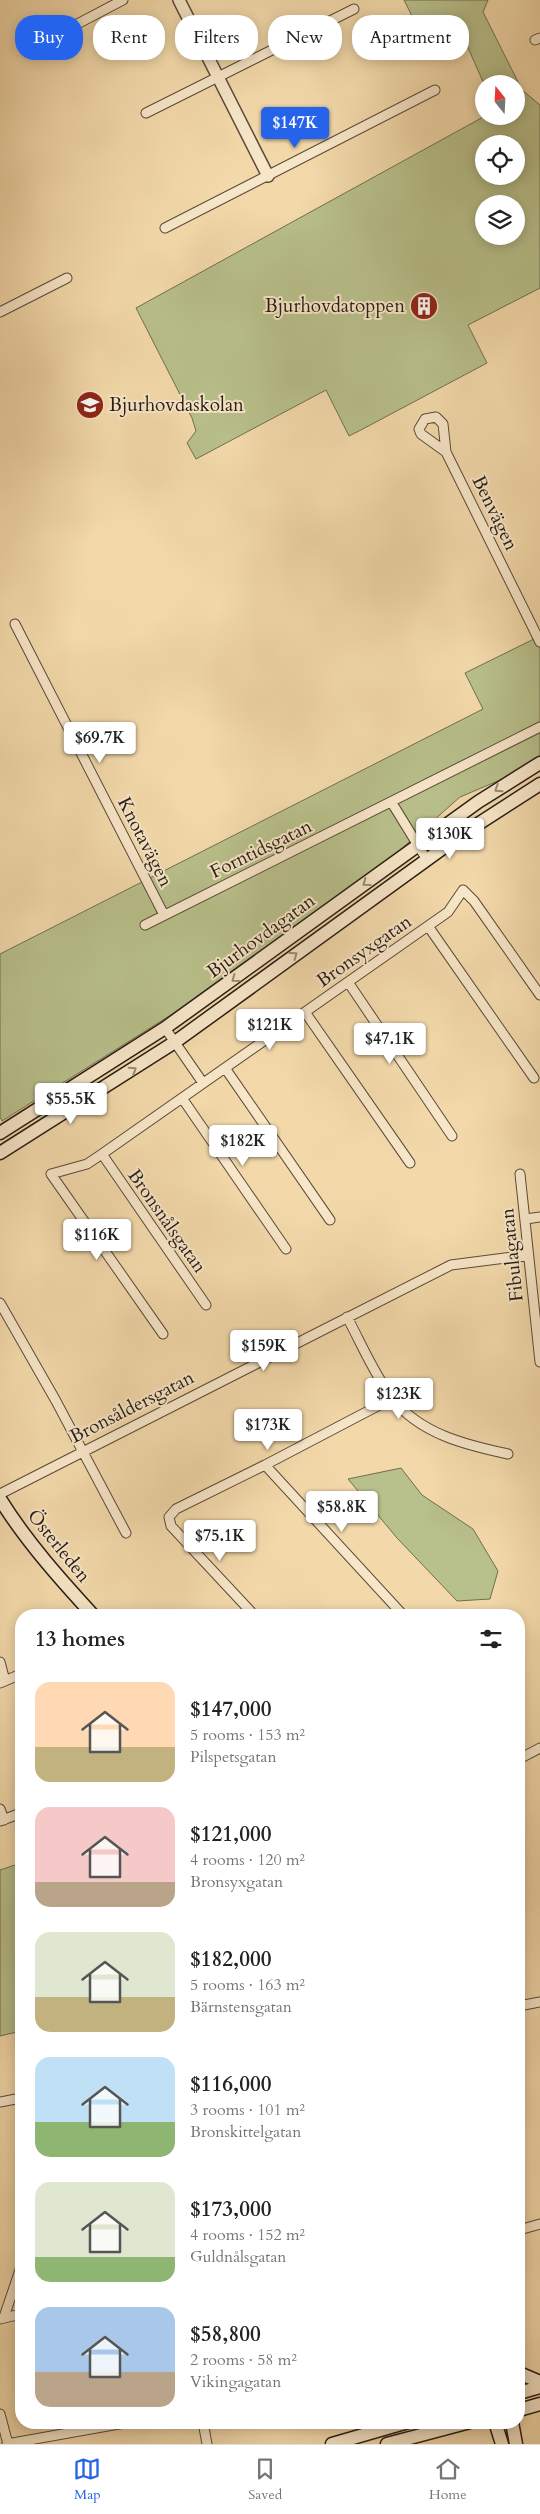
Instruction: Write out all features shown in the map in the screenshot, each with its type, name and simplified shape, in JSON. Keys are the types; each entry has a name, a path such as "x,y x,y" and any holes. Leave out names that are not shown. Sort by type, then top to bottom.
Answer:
{"main road":[{"name":"Bjurhovdagatan","path":"0,1133 84,1082 165,1028 478,802 540,763"},
{"name":"Bjurhovdagatan","path":"0,1153 175,1042 501,807 540,784"},
{"path":"84,1082 92,1096"},
{"name":"Österleden","path":"0,1499 11,1517 62,1581 88,1609"},
{"path":"525,2376 540,2382"},
{"path":"525,2391 540,2387"},
{"path":"525,2408 540,2404"},
{"path":"332,2444 384,2429"},
{"path":"387,2444 444,2429"},
{"path":"497,2429 502,2444"},
{"path":"513,2429 516,2444"}],"street":[{"path":"83,21 123,0"},
{"path":"179,0 268,176"},
{"path":"146,113 354,8"},
{"path":"165,228 435,90"},
{"path":"0,312 68,278"},
{"name":"Benvägen","path":"446,452 540,642"},
{"name":"Knotavägen","path":"15,624 164,915"},
{"name":"Forntidsgatan","path":"146,926 164,915 392,803 540,727"},
{"path":"392,803 427,860"},
{"name":"Bronsyxgatan","path":"162,1334 52,1174 87,1164 102,1154 448,912 463,890 474,902 540,995"},
{"path":"428,926 534,1078"},
{"path":"348,982 452,1136"},
{"path":"305,1012 410,1163"},
{"path":"165,1028 203,1083"},
{"path":"225,1068 330,1220"},
{"path":"182,1098 286,1249"},
{"name":"Bronsnålsgatan","path":"102,1154 206,1306"},
{"name":"Fibulagatan","path":"520,1174 540,1362"},
{"path":"526,1219 540,1217"},
{"name":"Bronsåldersgatan","path":"0,1494 450,1264 528,1255"},
{"path":"0,1303 56,1402 126,1533"},
{"path":"347,1317 393,1398 425,1426 442,1436 470,1446 508,1454"},
{"path":"248,1609 171,1526 169,1518 176,1509 265,1466 393,1398"},
{"path":"265,1466 397,1609"},
{"path":"0,1662 2,1682 15,1677"},
{"path":"525,1755 540,1748"},
{"path":"0,1809 2,1820 15,1815"},
{"path":"525,2005 540,2002"},
{"path":"0,2102 15,2099"},
{"path":"525,2228 540,2224"},
{"path":"2,2318 15,2283"},
{"path":"2,2318 15,2315"},
{"path":"0,2414 7,2444 91,2429"},
{"path":"204,2429 207,2444"}],"green space":[{"path":"404,0 488,0 483,12 514,75 480,75 469,50 469,15 412,15"},
{"path":"525,92 540,105 540,288 468,325 487,363 349,436 326,390 196,459 187,443 196,431 192,418 136,308 475,122 475,125 525,125"},
{"path":"540,636 540,757 500,780 460,797 390,859 182,1008 2,1121 0,1117 0,954 483,709 465,673"},
{"path":"401,1468 422,1495 473,1529 498,1571 490,1599 457,1601 397,1538 348,1479"},
{"path":"15,1865 15,2032 0,2036 0,1870"}],"place":[{"name":"Bjurhovdatoppen","path":"424,306"},
{"name":"Bjurhovdaskolan","path":"90,405"}]}
